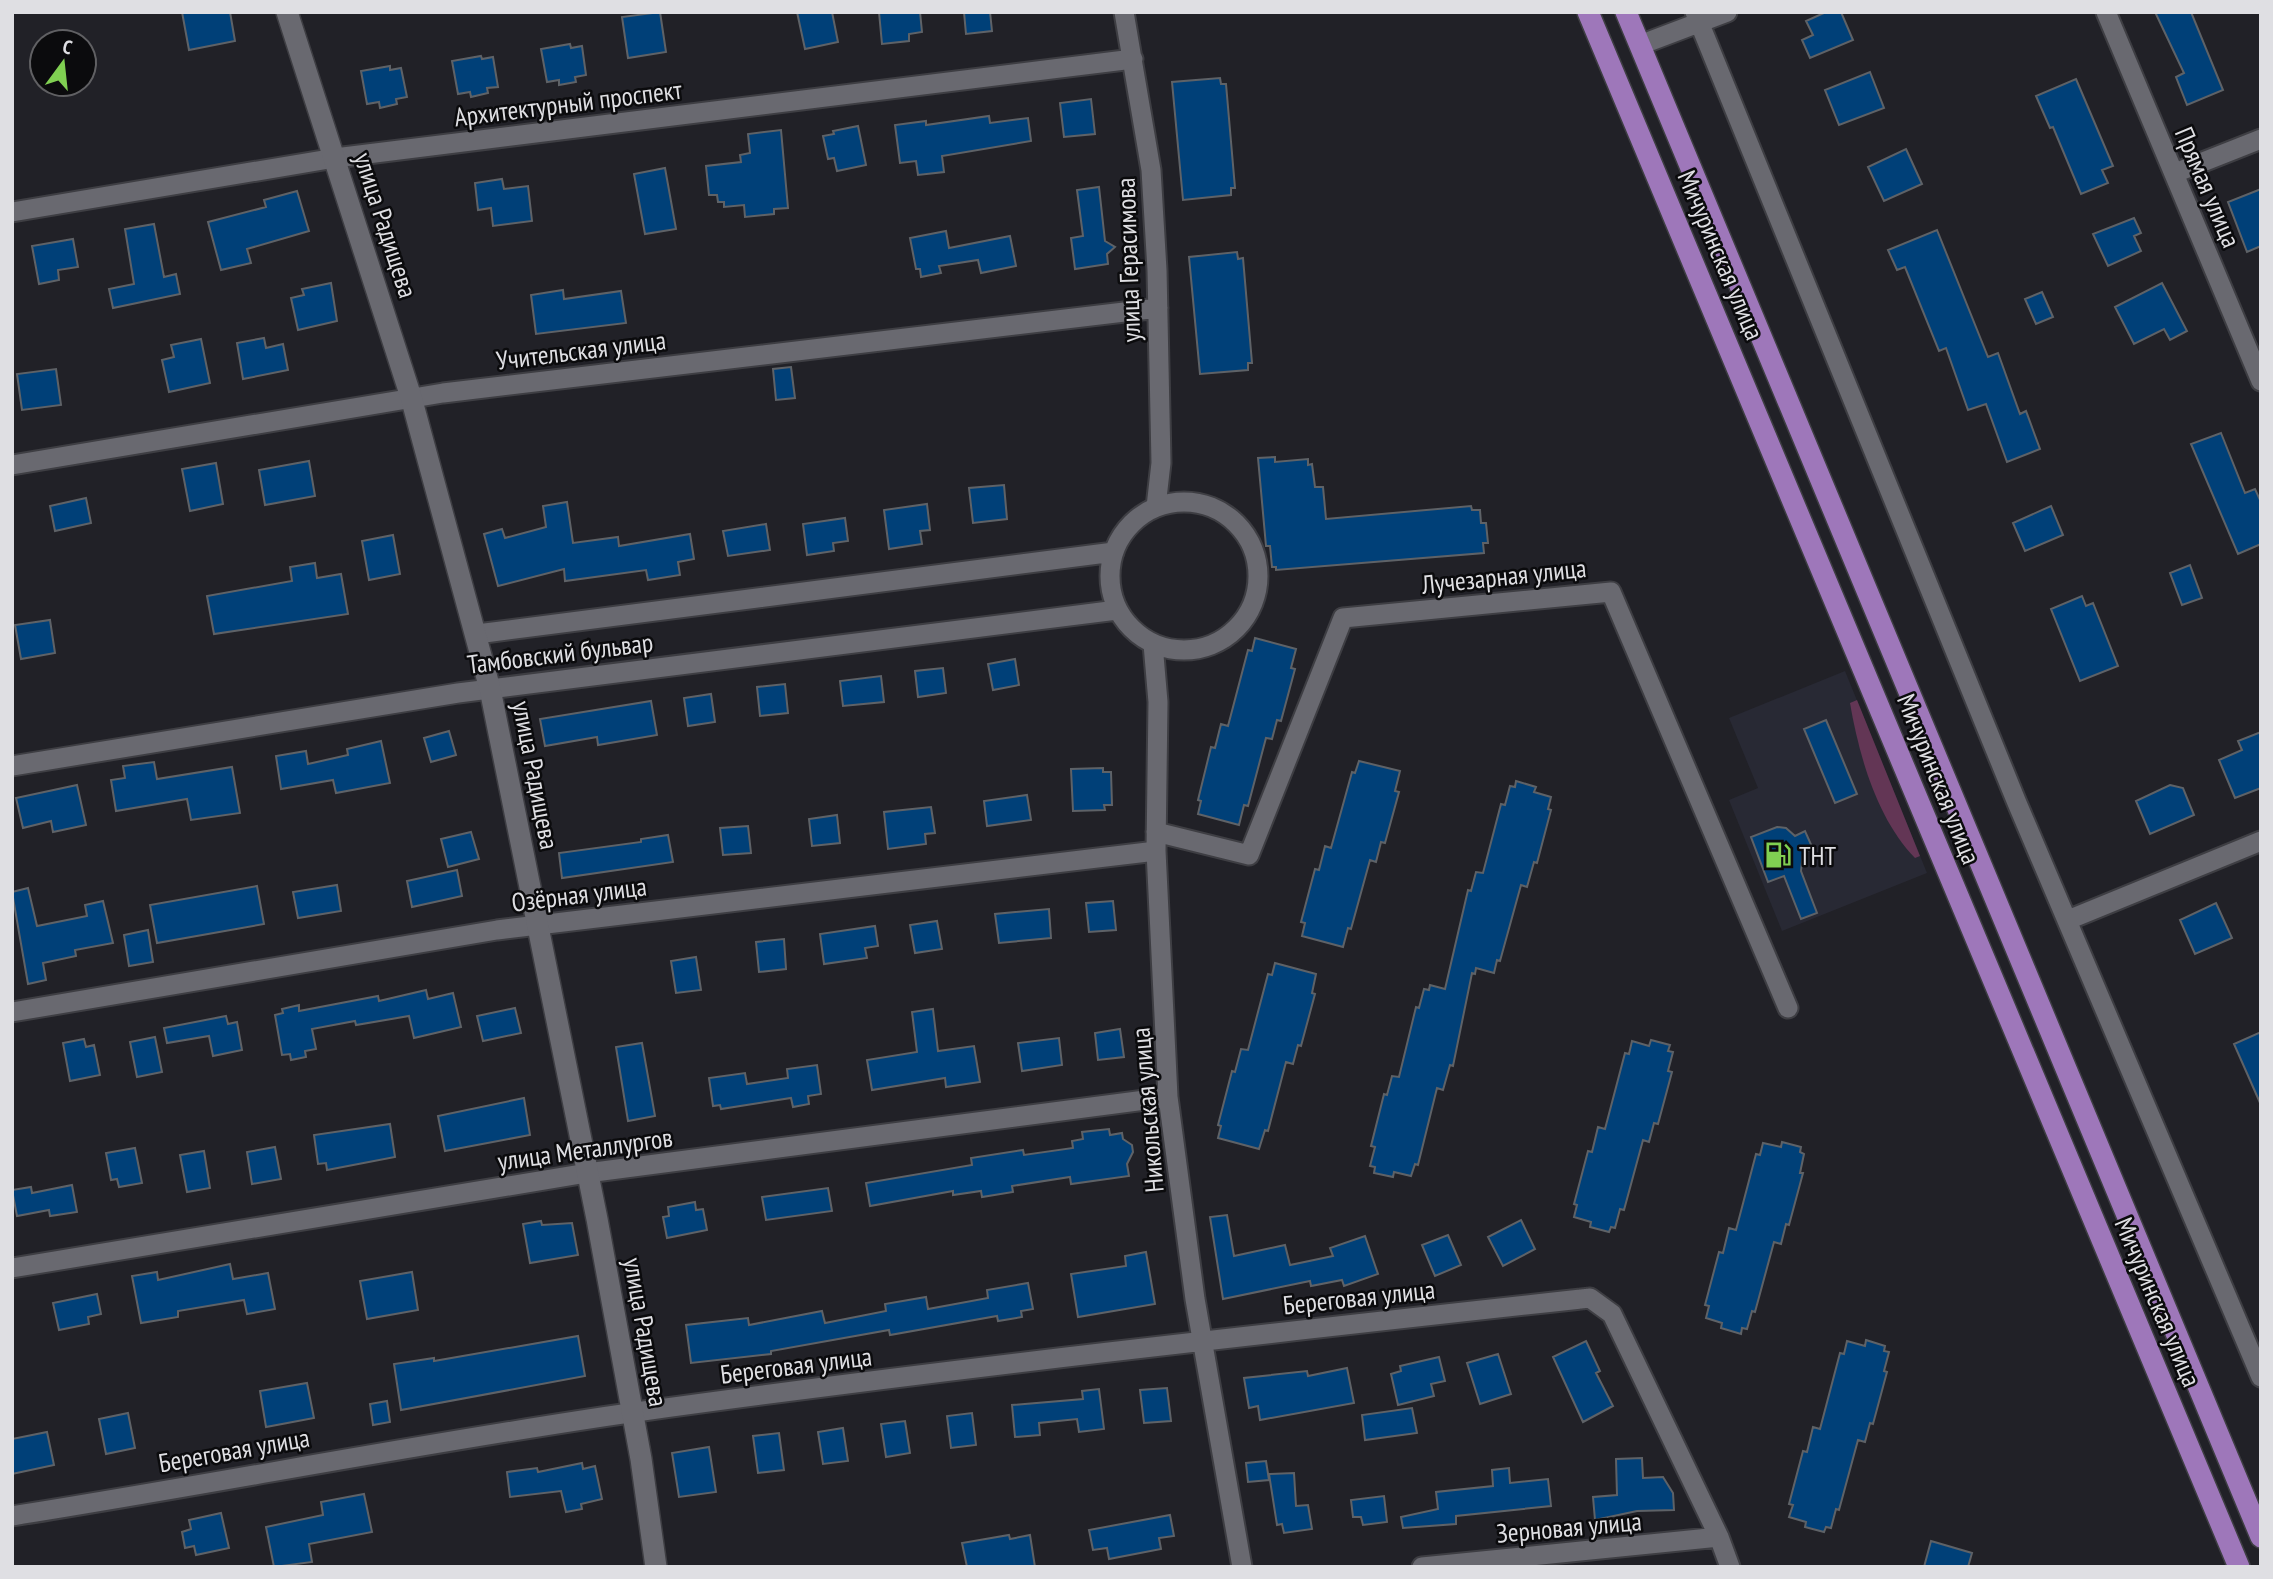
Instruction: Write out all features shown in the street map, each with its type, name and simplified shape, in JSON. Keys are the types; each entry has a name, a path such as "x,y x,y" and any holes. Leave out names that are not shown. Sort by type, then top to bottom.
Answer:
{"main road":[{"name":"Мичуринская улица","path":"1588,12 2239,1567"},
{"name":"Мичуринская улица","path":"1626,12 2261,1537"}],"street":[{"name":"улица Радищева","path":"287,12 411,397 477,634 587,1173 632,1413 656,1567"},
{"name":"улица Герасимова","path":"1124,12 1151,170 1158,308 1161,464 1156,507"},
{"path":"1640,45 1697,17 1727,12"},
{"name":"Прямая улица","path":"2106,12 2261,381"},
{"path":"1697,17 1839,370 2261,1377"},
{"name":"Архитектурный проспект","path":"12,212 335,158 1133,59"},
{"path":"2175,173 2261,139"},
{"name":"Учительская улица","path":"12,465 411,397 1158,308"},
{"path":"1174,502 1205,505 1227,515 1244,532 1250,543 1255,554 1258,578 1254,602 1242,623 1223,639 1201,648 1177,650 1153,644 1132,629 1117,610 1110,586 1114,552 1119,538 1135,519 1156,507 1174,502"},
{"name":"Тамбовский бульвар","path":"477,634 1114,552"},
{"name":"Лучезарная улица","path":"1156,842 1249,855 1343,618 1611,592 1788,1008"},
{"name":"Тамбовский бульвар","path":"12,766 274,721 490,689 1117,610"},
{"name":"Никольская улица","path":"1153,644 1158,702 1156,842 1168,1097 1203,1340 1242,1567"},
{"path":"2068,920 2261,841"},
{"name":"Озёрная улица","path":"12,1012 537,925 848,890 1156,842"},
{"name":"улица Металлургов","path":"12,1268 587,1173 1168,1097"},
{"name":"Береговая улица","path":"12,1516 281,1468 632,1413 1203,1340 1590,1298 1612,1314 1719,1537"},
{"path":"1719,1537 1730,1567"},
{"name":"Зерновая улица","path":"1422,1567 1719,1537"}],"shaded area":[{"path":"1845,671 1927,873 1782,931 1729,800 1758,788 1729,718"},
{"path":"1857,700 1920,856 1915,858 1890,825 1872,786 1850,703"}],"building":[{"path":"182,12 230,12 235,41 189,50"},
{"path":"660,12 666,52 628,58 622,17"},
{"path":"797,12 832,12 838,42 805,49"},
{"path":"879,12 920,12 922,32 909,34 909,41 882,44"},
{"path":"964,12 990,12 992,31 966,34"},
{"path":"1826,12 1841,12 1853,40 1810,58 1802,40 1813,35 1806,21"},
{"path":"2155,12 2191,12 2223,90 2187,105 2176,77 2184,73"},
{"path":"570,44 571,48 582,46 586,75 575,77 576,82 559,85 559,80 547,82 541,49"},
{"path":"481,56 482,59 493,57 498,87 487,88 488,93 471,97 470,92 458,94 452,61"},
{"path":"390,66 390,70 401,68 407,97 396,99 397,104 380,108 379,102 367,104 361,71"},
{"path":"1870,72 1884,108 1839,125 1825,90"},
{"path":"1220,78 1221,84 1226,84 1235,188 1231,188 1231,195 1183,200 1172,82"},
{"path":"2076,79 2113,166 2102,170 2108,183 2081,194 2053,127 2050,128 2036,96"},
{"path":"1091,99 1095,134 1064,137 1060,103"},
{"path":"989,116 990,123 1028,118 1031,141 942,156 944,172 918,175 916,161 900,163 895,125 926,121 926,125"},
{"path":"858,126 866,165 837,171 834,158 828,159 823,136"},
{"path":"781,130 788,208 774,209 774,214 745,217 744,205 724,207 724,202 718,202 717,195 709,195 706,166 741,162 740,155 750,153 748,134"},
{"path":"1906,149 1922,184 1884,201 1868,167"},
{"path":"665,168 676,229 645,234 634,174"},
{"path":"502,179 504,189 528,186 532,221 493,226 491,208 478,210 475,183"},
{"path":"1099,187 1105,241 1115,247 1107,254 1108,264 1075,269 1071,238 1083,236 1077,190"},
{"path":"2261,189 2261,246 2247,252 2228,202"},
{"path":"297,191 309,231 247,249 251,263 221,270 208,222 266,207 264,200"},
{"path":"2134,218 2141,233 2134,236 2141,251 2108,266 2093,234"},
{"path":"154,224 164,277 176,274 180,294 113,308 109,289 134,284 125,229"},
{"path":"1937,230 1988,357 1998,353 2020,414 2026,411 2040,449 2007,462 1986,404 1968,410 1946,348 1939,351 1905,267 1897,270 1888,250"},
{"path":"946,231 949,248 1010,236 1016,266 981,273 978,260 939,266 941,273 921,277 920,269 916,269 910,238"},
{"path":"73,239 78,267 58,270 59,280 39,284 32,246"},
{"path":"1237,252 1238,259 1243,258 1252,363 1248,363 1248,370 1200,374 1189,257"},
{"path":"331,283 337,321 298,330 291,298 304,295 302,289"},
{"path":"2162,283 2187,331 2170,340 2164,329 2134,344 2115,307"},
{"path":"563,290 564,299 621,291 626,323 536,334 531,295"},
{"path":"2042,292 2053,317 2036,324 2025,299"},
{"path":"264,338 266,348 283,344 288,370 243,379 237,343"},
{"path":"201,339 210,383 169,392 162,360 174,357 171,345"},
{"path":"791,367 795,398 776,400 773,369"},
{"path":"56,369 61,405 22,410 17,374"},
{"path":"2221,433 2245,493 2255,489 2261,502 2261,544 2238,554 2191,444"},
{"path":"1275,457 1275,462 1308,459 1308,465 1312,464 1315,487 1323,487 1326,519 1471,506 1472,510 1480,510 1481,523 1486,523 1488,543 1483,543 1484,553 1276,570 1276,567 1272,567 1270,546 1266,546 1258,458"},
{"path":"309,461 315,496 265,505 259,470"},
{"path":"216,463 223,504 190,511 182,469"},
{"path":"1004,485 1007,519 973,523 969,488"},
{"path":"86,498 91,523 55,531 50,506"},
{"path":"567,502 573,543 618,537 619,546 690,534 694,559 678,562 680,575 648,580 646,570 565,581 564,569 498,586 484,534 502,529 505,538 546,527 543,506"},
{"path":"927,504 930,530 920,531 922,544 889,549 884,510"},
{"path":"2051,506 2063,535 2025,551 2013,523"},
{"path":"845,518 848,541 833,543 834,551 807,555 803,524"},
{"path":"766,524 770,550 728,556 723,531"},
{"path":"393,535 400,574 369,580 362,541"},
{"path":"315,563 317,578 341,574 348,614 214,634 207,596 292,581 290,567"},
{"path":"2190,565 2202,598 2182,605 2170,573"},
{"path":"2082,596 2086,606 2093,603 2118,666 2080,681 2051,609"},
{"path":"50,620 55,653 21,659 15,625"},
{"path":"1255,638 1296,649 1291,668 1295,669 1281,721 1277,720 1272,739 1266,738 1248,806 1244,805 1239,825 1198,814 1201,801 1198,800 1211,747 1215,748 1221,724 1228,726 1248,650 1252,651"},
{"path":"1015,659 1019,685 993,690 988,664"},
{"path":"943,668 946,693 918,697 915,671"},
{"path":"881,676 884,702 843,706 840,681"},
{"path":"785,684 788,713 760,716 757,687"},
{"path":"711,694 715,722 688,726 684,698"},
{"path":"651,701 657,735 598,745 597,737 545,746 540,719"},
{"path":"1826,720 1857,794 1835,803 1804,729"},
{"path":"449,731 456,755 431,762 424,738"},
{"path":"2261,732 2261,788 2235,798 2219,760 2242,750 2238,741"},
{"path":"381,741 390,783 336,793 333,780 281,789 276,756 306,751 308,764 348,755 347,749"},
{"path":"1359,761 1400,771 1395,791 1399,792 1385,843 1381,842 1376,862 1370,860 1351,929 1348,928 1343,947 1302,936 1305,923 1301,922 1315,869 1319,870 1325,846 1331,848 1352,772 1355,773"},
{"path":"154,762 157,779 232,767 240,813 191,820 187,799 116,811 111,780 125,778 123,766"},
{"path":"1103,768 1103,772 1111,772 1112,805 1104,805 1105,810 1073,811 1071,769"},
{"path":"1516,781 1536,787 1534,792 1551,797 1548,809 1551,810 1537,863 1534,862 1527,887 1521,885 1500,961 1497,960 1494,973 1476,968 1475,974 1472,973 1453,1066 1450,1065 1443,1090 1437,1088 1418,1165 1415,1164 1411,1176 1394,1172 1393,1177 1374,1173 1375,1167 1370,1166 1375,1147 1371,1146 1384,1094 1387,1095 1392,1076 1399,1077 1416,1007 1419,1008 1424,989 1429,990 1430,985 1445,989 1468,890 1471,891 1476,872 1483,873 1501,804 1505,805 1510,786 1515,787"},
{"path":"77,785 86,825 53,832 51,821 23,828 16,798"},
{"path":"2170,785 2183,788 2194,815 2150,834 2136,801"},
{"path":"1027,795 1031,820 987,826 984,801"},
{"path":"931,807 935,833 925,834 926,844 888,849 884,812"},
{"path":"837,815 840,843 812,846 809,819"},
{"path":"748,826 751,853 723,855 720,828"},
{"path":"1777,827 1786,828 1795,836 1805,831 1813,849 1803,853 1801,871 1817,913 1801,919 1784,876 1768,882 1751,837"},
{"path":"471,832 479,859 448,867 441,839"},
{"path":"668,835 673,862 562,878 559,853 641,842 641,839"},
{"path":"457,870 462,896 412,907 407,881"},
{"path":"337,885 341,911 298,918 293,892"},
{"path":"257,886 264,924 157,943 150,905"},
{"path":"28,888 37,926 87,916 85,905 103,901 113,943 75,950 76,956 43,963 46,980 28,984 12,892"},
{"path":"1113,901 1116,930 1089,932 1086,903"},
{"path":"2216,903 2232,938 2195,954 2180,920"},
{"path":"1049,909 1051,938 999,943 995,914"},
{"path":"937,921 942,949 915,953 910,925"},
{"path":"875,926 878,946 865,948 867,958 824,964 820,934"},
{"path":"148,930 153,962 129,966 124,935"},
{"path":"784,939 786,969 759,972 756,942"},
{"path":"696,957 701,990 676,993 671,961"},
{"path":"1275,963 1316,974 1312,993 1315,994 1301,1046 1298,1045 1293,1064 1286,1062 1268,1131 1265,1130 1259,1149 1218,1138 1221,1126 1218,1125 1232,1071 1235,1072 1241,1049 1248,1050 1268,974 1272,975"},
{"path":"426,990 428,999 453,993 461,1027 414,1038 409,1016 356,1025 355,1021 312,1029 316,1049 305,1051 306,1057 291,1060 290,1054 282,1055 275,1015 283,1013 282,1009 299,1005 299,1011 378,996 379,1001"},
{"path":"515,1008 521,1033 483,1041 477,1016"},
{"path":"933,1009 938,1051 974,1046 980,1082 946,1087 945,1078 872,1090 867,1060 917,1052 912,1012"},
{"path":"226,1016 228,1024 237,1022 242,1050 213,1056 209,1036 167,1043 164,1028"},
{"path":"1120,1029 1124,1057 1098,1060 1095,1033"},
{"path":"2261,1032 2261,1105 2234,1044"},
{"path":"155,1037 162,1072 137,1077 130,1042"},
{"path":"1059,1038 1062,1065 1022,1071 1018,1043"},
{"path":"84,1039 86,1047 94,1045 100,1075 70,1081 63,1043"},
{"path":"1651,1040 1670,1045 1668,1051 1673,1052 1668,1071 1672,1072 1658,1124 1654,1123 1649,1142 1643,1140 1624,1210 1620,1209 1615,1228 1611,1227 1609,1232 1590,1227 1591,1222 1574,1217 1577,1205 1574,1204 1588,1151 1592,1152 1598,1127 1605,1129 1625,1053 1629,1054 1632,1041 1649,1046"},
{"path":"642,1043 655,1116 628,1121 616,1047"},
{"path":"817,1065 821,1094 808,1096 809,1104 793,1107 791,1098 721,1109 720,1105 713,1106 709,1078 745,1073 747,1084 788,1078 787,1069"},
{"path":"524,1098 530,1135 445,1151 438,1116"},
{"path":"390,1124 395,1157 327,1170 326,1163 318,1164 314,1135"},
{"path":"1109,1129 1110,1135 1122,1133 1123,1139 1132,1145 1133,1152 1127,1164 1129,1176 1071,1184 1070,1177 1012,1186 1013,1192 982,1197 981,1191 953,1195 953,1191 870,1206 866,1183 972,1165 971,1158 1023,1150 1024,1155 1073,1148 1072,1141 1083,1139 1082,1132"},
{"path":"1782,1142 1801,1147 1800,1152 1804,1154 1800,1173 1803,1173 1789,1225 1786,1224 1781,1244 1774,1242 1755,1312 1752,1311 1747,1329 1742,1328 1741,1334 1721,1328 1722,1323 1706,1318 1709,1306 1705,1305 1719,1252 1723,1253 1729,1228 1736,1230 1756,1154 1760,1155 1763,1143 1781,1147"},
{"path":"275,1147 281,1179 252,1184 247,1152"},
{"path":"135,1148 142,1183 119,1187 117,1179 111,1180 106,1153"},
{"path":"204,1151 210,1188 187,1192 180,1155"},
{"path":"72,1185 77,1212 50,1216 49,1210 17,1216 12,1190 31,1187 32,1193"},
{"path":"828,1188 832,1211 766,1220 762,1197"},
{"path":"695,1202 696,1210 703,1209 707,1230 667,1238 663,1217 669,1216 668,1207"},
{"path":"1227,1215 1234,1256 1285,1245 1290,1265 1333,1256 1330,1248 1365,1236 1378,1274 1344,1286 1342,1280 1311,1286 1310,1281 1223,1299 1210,1217"},
{"path":"1521,1220 1535,1249 1503,1266 1488,1237"},
{"path":"541,1221 542,1225 572,1223 578,1255 530,1263 523,1224"},
{"path":"1448,1235 1461,1265 1435,1276 1422,1245"},
{"path":"1146,1252 1155,1304 1078,1317 1071,1274 1126,1266 1125,1256"},
{"path":"230,1264 233,1279 268,1273 275,1309 247,1314 244,1300 178,1311 178,1317 141,1323 132,1276 157,1272 158,1280"},
{"path":"412,1272 418,1310 367,1319 360,1281"},
{"path":"1028,1283 1033,1309 1021,1311 1022,1317 998,1321 997,1316 890,1335 889,1330 771,1351 771,1354 691,1363 686,1325 748,1318 749,1325 822,1311 825,1323 886,1311 885,1304 926,1297 928,1309 988,1298 987,1290"},
{"path":"97,1294 101,1314 88,1317 89,1324 59,1330 53,1303"},
{"path":"578,1336 585,1376 401,1410 394,1364 434,1358 434,1361"},
{"path":"1866,1340 1885,1346 1884,1351 1889,1352 1884,1371 1887,1372 1873,1424 1870,1423 1865,1442 1858,1440 1839,1510 1836,1509 1831,1528 1826,1527 1824,1532 1805,1527 1806,1522 1789,1517 1793,1505 1789,1504 1803,1451 1807,1452 1813,1427 1820,1429 1840,1353 1844,1354 1847,1341 1865,1346"},
{"path":"1586,1341 1600,1371 1596,1373 1613,1406 1583,1422 1553,1357"},
{"path":"1498,1354 1511,1394 1480,1404 1467,1363"},
{"path":"1439,1357 1445,1381 1431,1384 1434,1396 1398,1405 1391,1374 1401,1371 1400,1366"},
{"path":"1347,1368 1354,1403 1260,1420 1258,1406 1249,1408 1244,1378 1307,1371 1308,1376"},
{"path":"307,1383 314,1418 266,1427 260,1391"},
{"path":"1167,1388 1171,1421 1144,1423 1140,1390"},
{"path":"1099,1389 1104,1429 1079,1432 1077,1419 1039,1423 1040,1435 1015,1437 1012,1405 1083,1399 1082,1391"},
{"path":"387,1401 390,1422 373,1425 370,1404"},
{"path":"1412,1408 1417,1433 1365,1440 1362,1415"},
{"path":"128,1413 135,1448 106,1454 99,1419"},
{"path":"972,1413 976,1445 951,1448 947,1416"},
{"path":"905,1421 910,1453 886,1457 881,1424"},
{"path":"843,1428 848,1461 823,1464 818,1432"},
{"path":"47,1432 54,1465 12,1474 12,1439"},
{"path":"779,1433 784,1470 758,1473 753,1436"},
{"path":"709,1447 716,1492 679,1497 672,1453"},
{"path":"1642,1458 1643,1478 1663,1477 1673,1493 1674,1510 1637,1511 1595,1520 1593,1497 1617,1495 1616,1459"},
{"path":"1266,1461 1269,1480 1248,1482 1246,1463"},
{"path":"582,1463 583,1469 595,1466 602,1499 581,1504 582,1509 566,1512 561,1491 510,1497 507,1472 537,1468 538,1472"},
{"path":"1509,1468 1510,1483 1548,1479 1551,1506 1456,1516 1456,1524 1403,1528 1401,1517 1438,1509 1436,1492 1493,1486 1492,1470"},
{"path":"1294,1473 1296,1506 1308,1505 1312,1529 1284,1533 1282,1524 1277,1525 1269,1474"},
{"path":"364,1494 372,1532 309,1544 312,1562 274,1567 266,1527 323,1515 321,1502"},
{"path":"1384,1496 1387,1522 1363,1525 1361,1517 1353,1517 1351,1500"},
{"path":"221,1513 229,1548 196,1555 194,1546 185,1548 182,1532 191,1529 189,1520"},
{"path":"1170,1515 1174,1536 1159,1538 1161,1549 1109,1559 1107,1548 1093,1550 1089,1530"},
{"path":"1009,1535 1010,1539 1030,1535 1035,1567 967,1567 962,1543"},
{"path":"1931,1541 1972,1553 1968,1567 1924,1567"}],"place":[{"name":"ТНТ","path":"1778,855"}]}
